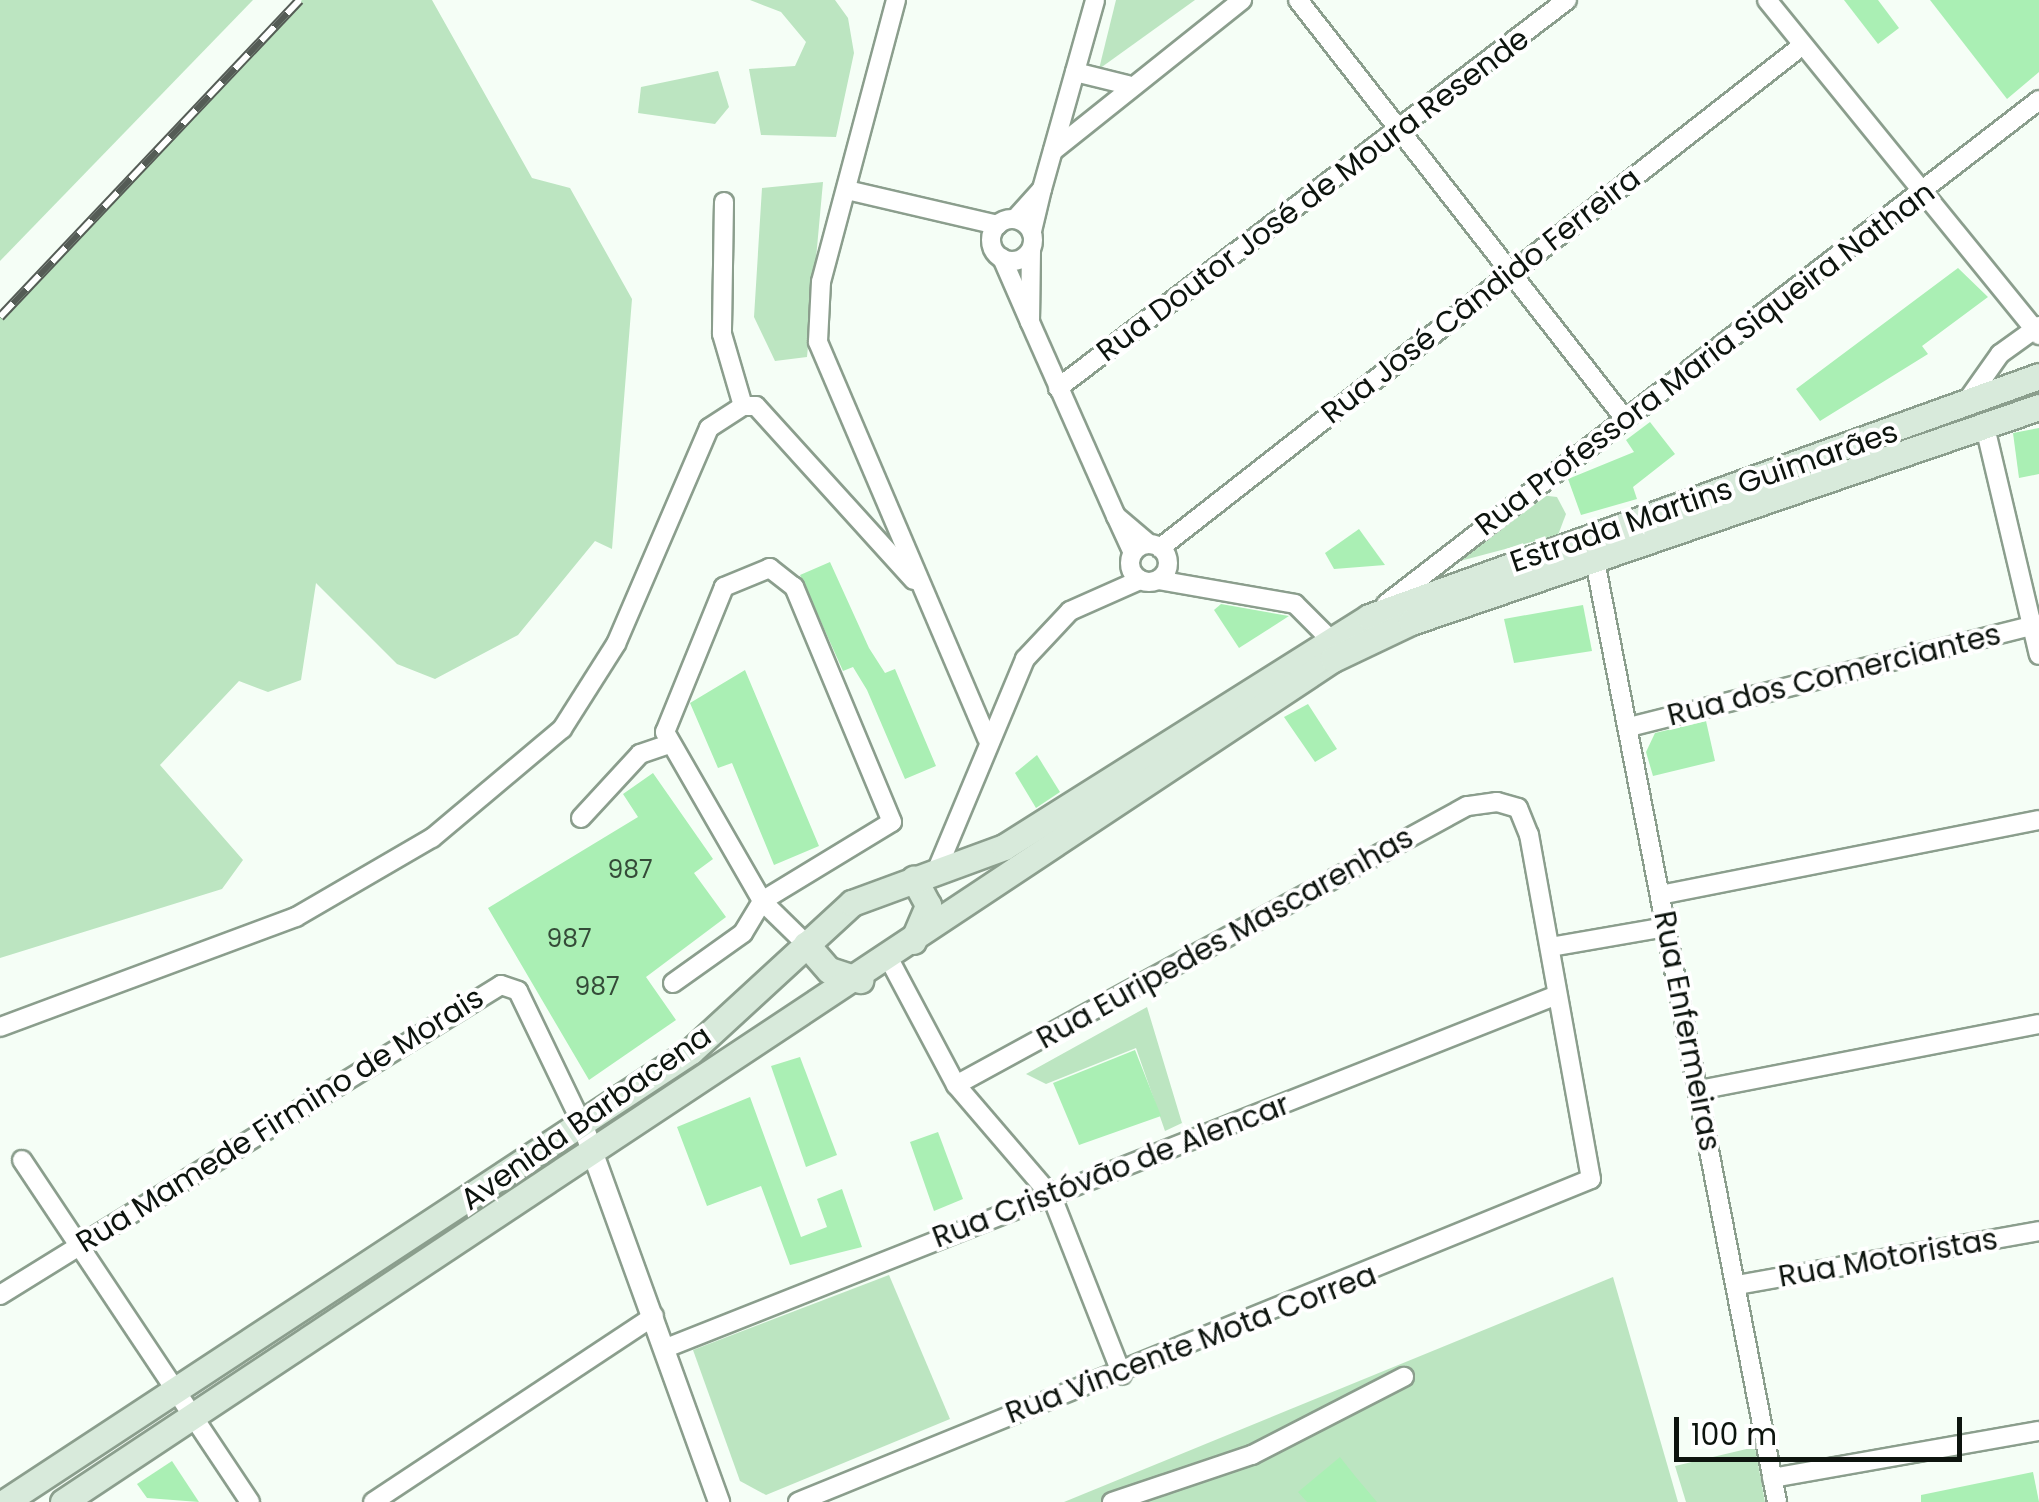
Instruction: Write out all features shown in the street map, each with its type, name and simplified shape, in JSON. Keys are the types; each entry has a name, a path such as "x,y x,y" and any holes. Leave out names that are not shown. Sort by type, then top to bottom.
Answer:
{"main road":[{"name":"Estrada Martins Guimarães","path":"1369,617 2039,376"},
{"path":"1969,398 1985,427"},
{"name":"Estrada Martins Guimarães","path":"1410,622 2039,407"},
{"name":"Avenida Barbacena","path":"63,1502 193,1418 587,1137 691,1051 852,903 1004,847 1369,617"},
{"name":"Avenida Barbacena","path":"5,1502 587,1137 860,980 1151,776 1333,660 1410,622"},
{"path":"899,952 928,906 925,876"},
{"path":"806,944 829,970 860,980"}],"street":[{"path":"896,0 821,282 818,342 914,580 988,739"},
{"path":"1030,322 1032,231 1095,0"},
{"path":"1053,151 1128,85 1242,0"},
{"path":"1298,0 1404,130 1625,418"},
{"name":"Rua Doutor José de Moura Resende","path":"1058,388 1404,130 1567,0"},
{"path":"1767,0 1921,194 2038,330 2000,354 1969,398"},
{"name":"Rua José Cândido Ferreira","path":"1147,548 1514,271 1803,45"},
{"path":"1076,72 1128,85"},
{"name":"Rua Professora Maria Siqueira Nathan","path":"1369,617 2039,100"},
{"path":"925,876 988,739 1044,632 1149,580 1168,562 1147,548 1116,516 992,243 1006,222 1042,189"},
{"path":"848,190 1006,222 1032,231"},
{"path":"724,202 722,334 743,406"},
{"path":"1002,258 1030,251"},
{"path":"743,406 765,415 914,580"},
{"path":"0,1028 296,917 432,838 562,729 616,644 710,428 743,406"},
{"path":"1985,427 2036,624 2039,655"},
{"path":"1147,548 1149,580"},
{"name":"Rua Enfermeiras","path":"1595,561 1777,1502"},
{"path":"673,983 743,933 762,900 892,822 783,573 770,568 724,586 674,696 668,744 762,900 806,944"},
{"path":"1149,580 1296,604 1331,640"},
{"name":"Rua dos Comerciantes","path":"1629,726 2036,624"},
{"path":"580,818 640,754 668,744"},
{"name":"Rua Euripedes Mascarenhas","path":"956,1084 1467,806 1497,802 1518,808 1529,835 1550,948"},
{"path":"1660,895 2039,820"},
{"path":"1557,995 1550,948 1666,927"},
{"path":"899,952 956,1084 1052,1197 1122,1375"},
{"name":"Rua Mamede Firmino de Morais","path":"0,1295 501,986 518,991 587,1137"},
{"name":"Rua Vincente Mota Correa","path":"798,1502 1586,1187 1557,995"},
{"name":"Rua Cristóvão de Alencar","path":"666,1348 1557,995"},
{"path":"1699,1090 2039,1024"},
{"path":"587,1137 719,1502"},
{"path":"22,1160 250,1502"},
{"name":"Rua Motoristas","path":"1737,1285 2039,1231"},
{"path":"372,1502 654,1316"},
{"path":"1112,1502 1252,1454 1404,1377"},
{"path":"1772,1478 2039,1431"}],"green space":[{"path":"0,0 253,0 0,261"},
{"path":"302,0 432,0 532,178 570,188 632,299 612,549 595,541 518,635 435,679 397,664 316,583 301,680 268,692 239,681 160,765 243,860 222,889 0,958 0,317"},
{"path":"750,0 835,0 848,18 854,53 836,137 761,135 749,69 795,66 806,42 781,12"},
{"path":"1116,0 1195,0 1099,69"},
{"path":"718,71 729,107 715,124 638,113 641,87"},
{"path":"823,182 807,357 775,361 754,317 762,188"},
{"path":"1540,495 1557,497 1566,514 1558,535 1445,565"},
{"path":"1147,1007 1182,1123 1165,1131 1136,1048 1046,1084 1026,1074"},
{"path":"889,1275 950,1419 766,1495 740,1481 693,1350"},
{"path":"1613,1277 1678,1502 1064,1502"},
{"path":"1755,1447 1765,1502 1686,1502 1675,1466"}],"building":[{"path":"1844,0 1878,0 1899,28 1878,44"},
{"path":"1930,0 2039,0 2039,72 2007,99"},
{"path":"1958,268 1988,297 1922,346 1928,354 1820,421 1796,389"},
{"path":"1650,422 1675,454 1633,487 1637,499 1581,515 1568,479 1634,452 1626,440"},
{"path":"2039,428 2039,474 2019,478 2013,433"},
{"path":"1359,529 1385,565 1334,569 1325,553"},
{"path":"830,562 869,648 885,673 895,669 936,766 905,779 867,690 853,667 843,671 800,575"},
{"path":"1221,604 1289,616 1239,648 1214,610"},
{"path":"1583,605 1592,651 1514,663 1504,619"},
{"path":"745,670 819,846 774,865 732,763 718,768 690,703"},
{"path":"1308,704 1337,749 1315,762 1284,717"},
{"path":"1706,721 1715,761 1653,776 1646,752 1655,733"},
{"path":"1037,755 1060,792 1036,808 1015,773"},
{"path":"653,773 713,859 694,873 726,917 646,977 676,1020 589,1080 488,908 638,817 623,794"},
{"path":"1135,1050 1161,1116 1079,1145 1053,1083"},
{"path":"800,1057 837,1155 806,1167 771,1066"},
{"path":"750,1097 801,1237 827,1227 817,1199 842,1189 862,1247 790,1265 761,1186 707,1206 677,1127"},
{"path":"938,1132 963,1199 934,1211 910,1142"},
{"path":"1340,1457 1377,1502 1307,1502 1298,1492"},
{"path":"172,1461 199,1502 147,1498 137,1484"},
{"path":"2033,1472 2039,1502 1921,1502 1921,1495"}],"railway":[{"path":"0,317 300,0"}]}
